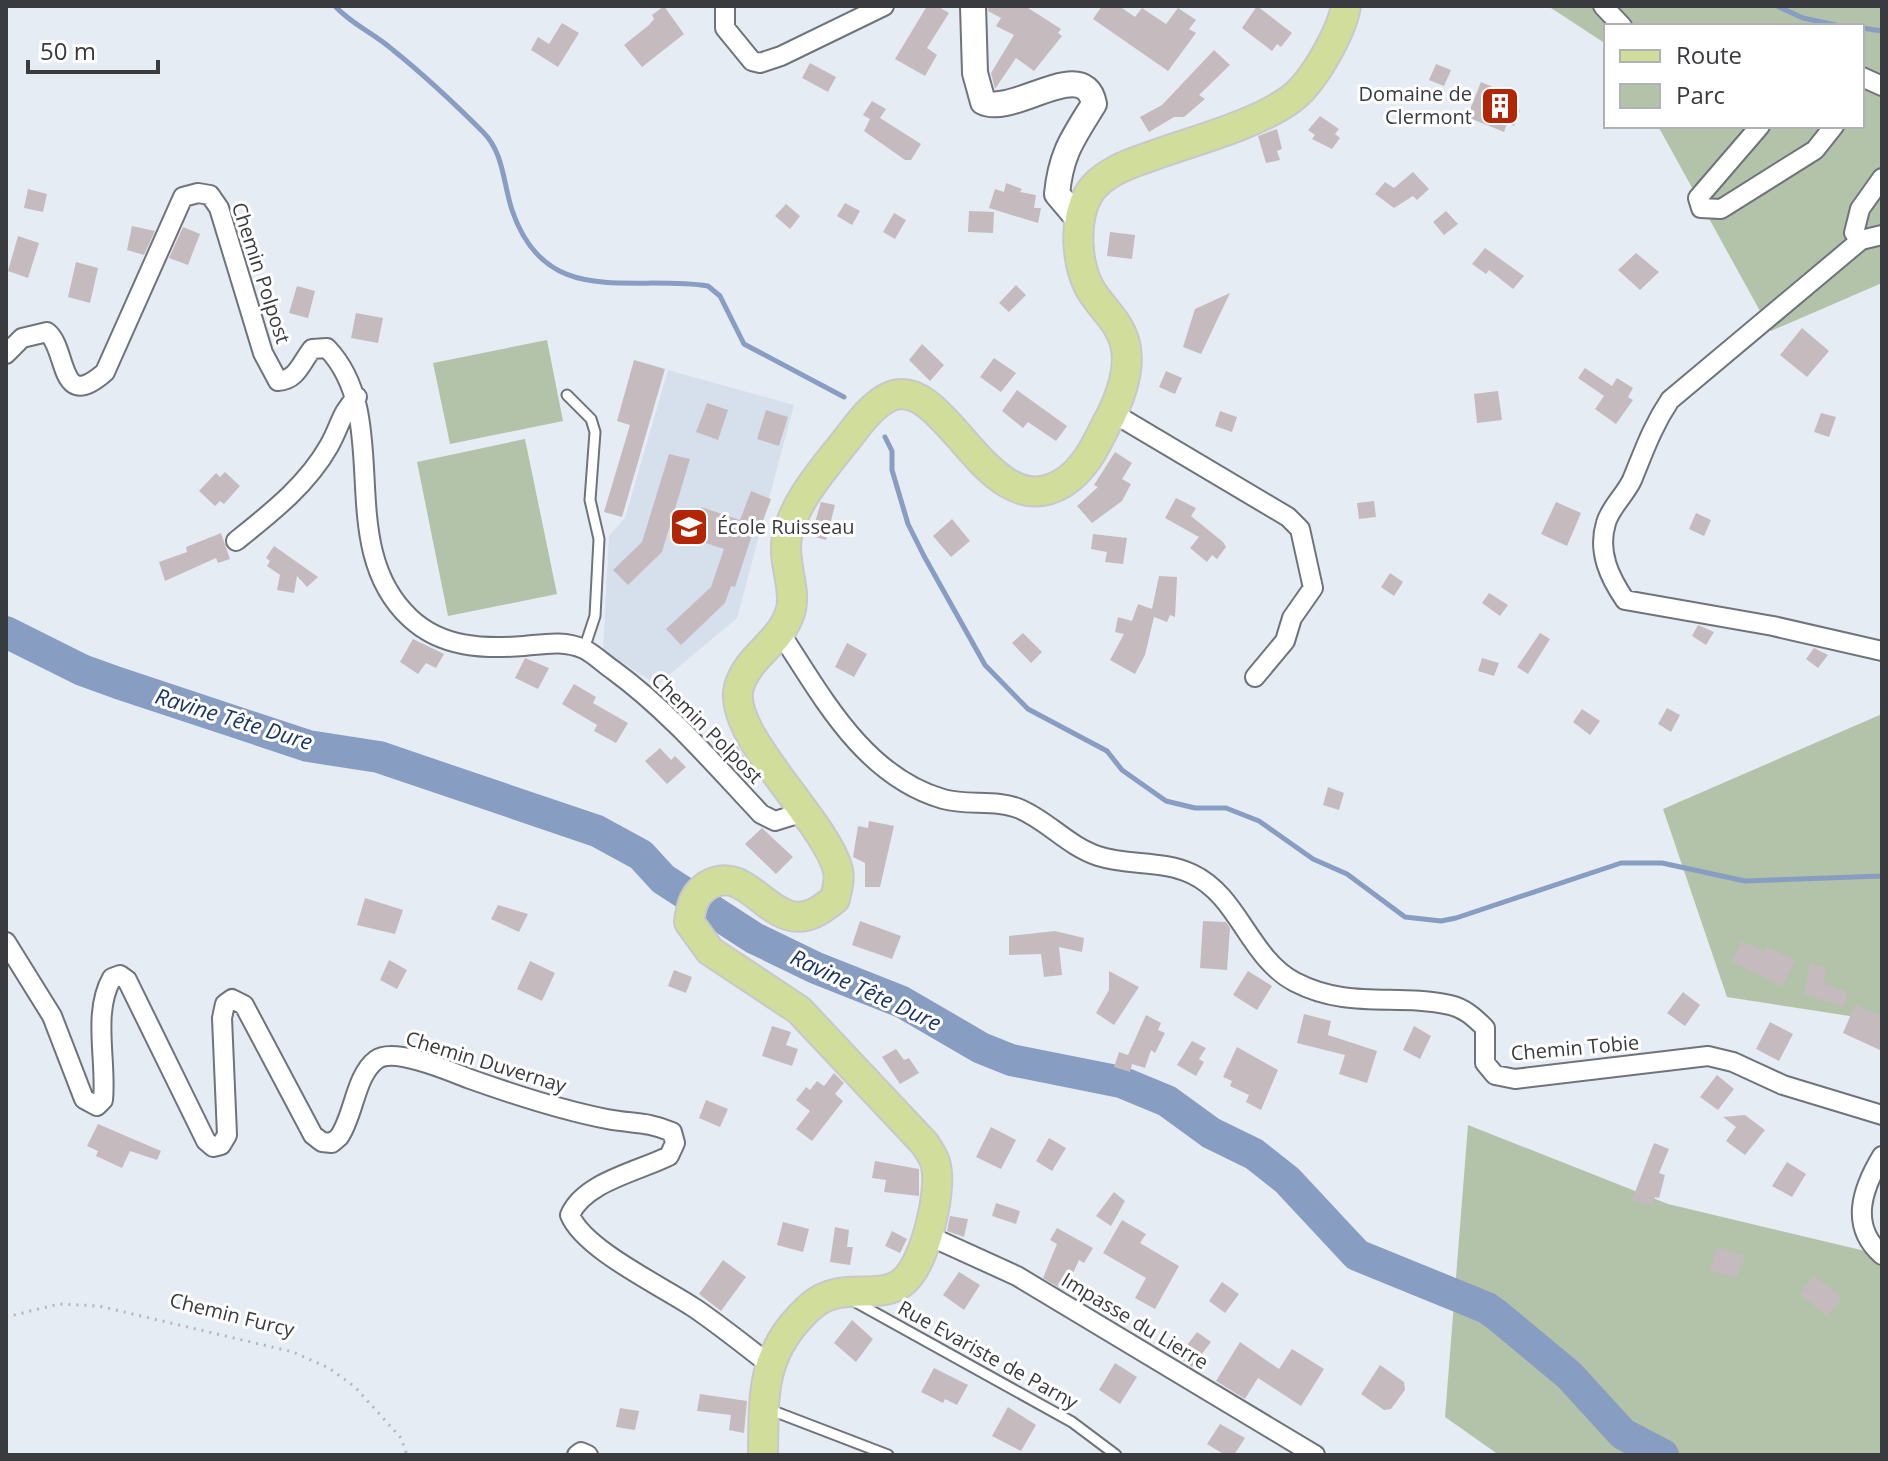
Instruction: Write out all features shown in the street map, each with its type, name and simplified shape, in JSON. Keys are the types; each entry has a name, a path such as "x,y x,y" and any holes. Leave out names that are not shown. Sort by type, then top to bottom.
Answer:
{"main road":[{"path":"973,6 975,73 983,102 992,106 1015,102 1074,83 1092,93 1094,104 1068,144 1060,164 1057,194 1079,220"},
{"path":"763,1455 764,1407 770,1365 782,1336 815,1301 839,1293 885,1290 904,1282 917,1262 927,1235 936,1192 936,1164 925,1144 799,1010 710,951 697,938 689,922 691,908 701,889 715,882 730,880 747,887 773,909 793,917 817,914 835,899 839,873 829,849 752,736 740,712 738,689 748,668 781,634 792,606 785,563 791,525 820,473 877,404 893,395 911,396 931,406 985,466 1008,483 1038,491 1062,484 1088,461 1113,413 1123,382 1127,350 1118,325 1089,287 1080,260 1079,220 1089,193 1118,168 1240,123 1293,98 1326,55 1346,6"}],"street":[{"path":"725,6 725,28 752,61 760,63 781,56 884,6"},
{"path":"1603,6 1620,24"},
{"path":"1758,128 1698,198 1701,208 1721,209 1815,150 1832,128"},
{"path":"1861,240 1854,233 1854,220 1882,178"},
{"name":"Chemin Polpost","path":"6,354 22,338 47,332 55,338 60,350 61,369 70,381 80,386 93,383 105,372 183,197 198,193 210,195 219,208 263,353 278,381 288,380 297,373 312,349 327,348 346,367 357,397 366,522 386,590 411,619 433,634 461,645 490,648 559,642 584,649 650,697 761,814 775,821 804,812"},
{"path":"1882,235 1861,240 1670,400 1649,430 1630,483 1606,523 1603,551 1609,577 1625,600 1773,626 1882,651"},
{"path":"236,541 288,500 329,446 344,409 357,397"},
{"path":"1113,413 1288,517 1300,529 1313,588 1292,618 1285,641 1255,677"},
{"name":"Chemin Tobie","path":"781,634 847,733 887,770 939,798 1020,809 1082,851 1133,864 1167,864 1195,875 1231,907 1268,960 1294,982 1335,997 1450,1005 1469,1013 1485,1028 1485,1063 1495,1075 1515,1079 1708,1056 1733,1062 1783,1085 1882,1115"},
{"name":"Chemin Duvernay","path":"6,942 52,1016 84,1099 90,1105 97,1106 103,1100 102,1005 107,986 112,978 120,975 127,980 206,1141 213,1147 221,1145 227,1135 222,1018 225,1004 232,999 244,1005 313,1135 322,1142 332,1143 339,1137 367,1072 376,1060 386,1055 426,1064 529,1100 610,1120 648,1122 672,1132 675,1143 669,1156 586,1193 574,1204 570,1215 574,1224 598,1245 696,1309 770,1365"},
{"path":"1882,1156 1869,1177 1860,1218 1865,1237 1882,1255"},
{"name":"Impasse du Lierre","path":"927,1235 1017,1276 1315,1455"},
{"path":"577,1455 581,1452 588,1455"}],"lane":[{"path":"567,395 591,419 595,432 590,500 599,539 595,616 584,649"},
{"name":"Rue Evariste de Parny","path":"839,1293 1072,1422 1116,1455"},
{"path":"764,1407 888,1455"}],"path":[{"name":"Chemin Furcy","path":"6,1317 59,1304 99,1306 293,1352 329,1368 355,1387 401,1438 407,1455"}],"shaded area":[{"name":"École Ruisseau","path":"668,370 794,405 737,618 657,685 603,650 609,536 625,518"}],"green space":[{"path":"1548,6 1882,6 1882,283 1771,331 1659,128 1864,128 1864,24 1604,24 1604,43"},
{"path":"547,340 563,421 450,444 433,363"},
{"path":"525,439 557,594 448,616 417,462"},
{"path":"1882,714 1882,1021 1727,997 1663,809"},
{"path":"1468,1125 1668,1204 1882,1255 1882,1455 1499,1455 1445,1417"}],"building":[{"path":"664,6 684,34 642,67 624,45 649,25 654,19 652,15"},
{"path":"927,6 937,6 949,13 927,48 937,55 925,76 895,59"},
{"path":"988,6 1025,6 1061,29 1058,33 1062,36 1034,71 1016,58 995,89 991,73 1014,35 996,26 1001,18 988,11"},
{"path":"1102,6 1119,6 1135,17 1142,8 1166,24 1178,8 1196,20 1189,29 1196,33 1168,71 1093,19"},
{"path":"1257,6 1292,33 1281,47 1277,44 1272,51 1242,28"},
{"path":"562,23 579,33 558,67 531,50 538,37 549,44"},
{"path":"1214,50 1230,65 1199,95 1205,99 1184,117 1174,117 1149,132 1140,117 1162,105"},
{"path":"810,63 836,77 828,92 802,78"},
{"path":"1436,64 1451,70 1444,86 1429,80"},
{"name":"Domaine de Clermont","path":"1481,82 1518,98 1514,108 1520,110 1514,126 1507,123 1504,132 1467,117"},
{"path":"872,101 886,109 880,118 921,144 911,160 905,160 864,131 870,119 863,115"},
{"path":"1320,116 1339,129 1335,134 1340,138 1332,149 1312,139 1315,135 1308,130"},
{"path":"1277,129 1282,149 1277,151 1280,160 1266,163 1258,136"},
{"path":"1413,172 1429,189 1417,200 1413,196 1394,208 1375,194 1385,182 1394,188"},
{"path":"1006,183 1022,189 1020,192 1036,195 1034,208 1041,208 1038,223 989,208 995,189 1004,192"},
{"path":"28,189 47,194 43,212 24,208"},
{"path":"845,203 860,211 852,225 837,216"},
{"path":"786,204 800,216 790,229 775,216"},
{"path":"969,211 994,212 993,233 968,232"},
{"path":"1446,211 1458,224 1444,235 1433,222"},
{"path":"894,213 906,220 895,239 883,232"},
{"path":"132,226 155,231 144,255 127,250"},
{"path":"183,227 200,234 188,265 169,258"},
{"path":"1110,232 1135,235 1132,259 1107,256"},
{"path":"18,236 39,243 28,278 8,271"},
{"path":"1485,248 1524,276 1513,289 1489,270 1486,274 1472,264"},
{"path":"1636,253 1659,272 1640,290 1618,270"},
{"path":"76,262 98,268 90,303 68,297"},
{"path":"1016,285 1026,295 1009,312 999,303"},
{"path":"297,286 315,291 308,318 289,313"},
{"path":"1230,293 1201,354 1183,347 1195,309"},
{"path":"356,313 383,318 378,343 351,338"},
{"path":"1802,328 1829,351 1807,377 1780,355"},
{"path":"922,344 944,365 930,381 909,360"},
{"path":"994,358 1016,373 1001,392 980,377"},
{"path":"634,360 665,369 622,517 604,512 630,425 617,421"},
{"path":"1585,368 1612,386 1617,378 1633,388 1628,397 1633,400 1616,424 1595,409 1604,396 1578,378"},
{"path":"1166,371 1182,378 1175,394 1159,387"},
{"path":"1017,390 1067,426 1056,441 1028,422 1023,428 1002,411"},
{"path":"1498,391 1502,420 1477,423 1474,394"},
{"path":"707,403 728,410 718,440 696,432"},
{"path":"766,410 788,417 779,446 757,439"},
{"path":"1220,411 1237,417 1232,432 1215,426"},
{"path":"1821,413 1836,417 1829,437 1814,432"},
{"path":"1115,452 1132,463 1122,479 1131,484 1122,501 1092,523 1077,506 1098,487 1094,485"},
{"path":"669,454 690,459 662,552 628,585 613,570 642,542"},
{"path":"225,472 240,486 224,504 220,501 215,506 199,491 216,473 220,477"},
{"path":"751,491 771,499 758,534 753,532 735,587 731,586 725,603 681,645 666,629 711,587 724,549 690,538 701,507 740,520"},
{"path":"1176,498 1196,508 1191,516 1223,542 1226,547 1217,559 1212,555 1207,562 1190,548 1199,537 1165,518"},
{"path":"1374,501 1376,517 1359,519 1357,503"},
{"path":"821,502 835,505 826,540 811,536"},
{"path":"1556,502 1581,513 1567,546 1541,534"},
{"path":"1696,513 1711,520 1704,536 1689,529"},
{"path":"952,519 970,541 951,557 933,536"},
{"path":"221,533 230,559 218,563 216,558 165,581 159,562 187,552 186,547"},
{"path":"1093,534 1127,538 1123,564 1105,562 1107,552 1091,549"},
{"path":"274,546 318,577 307,587 297,576 294,593 277,590 280,575 267,566 270,561 266,558"},
{"path":"1390,573 1403,582 1394,596 1381,587"},
{"path":"1159,576 1177,577 1175,617 1170,615 1167,622 1154,617 1145,655 1135,674 1110,660 1124,634 1115,632 1118,617 1132,621 1138,604 1152,609"},
{"path":"1489,593 1508,605 1500,616 1482,603"},
{"path":"1698,625 1714,632 1706,645 1692,636"},
{"path":"1023,633 1042,652 1031,663 1012,643"},
{"path":"1540,633 1550,639 1528,674 1517,667"},
{"path":"413,639 444,654 436,668 426,663 418,674 400,662"},
{"path":"847,643 867,654 854,677 835,667"},
{"path":"1814,648 1828,655 1818,668 1806,659"},
{"path":"525,658 549,668 538,689 515,678"},
{"path":"1482,658 1499,663 1494,676 1478,671"},
{"path":"574,684 596,697 593,703 628,723 616,743 594,731 597,725 562,704"},
{"path":"1667,708 1680,715 1671,732 1658,724"},
{"path":"1582,709 1600,721 1590,735 1573,722"},
{"path":"737,746 748,763 738,771 724,757"},
{"path":"660,748 671,760 675,756 686,767 667,784 645,761"},
{"path":"1328,787 1344,793 1339,810 1323,805"},
{"path":"869,821 894,826 880,887 865,887 865,863 853,857 858,826 868,828"},
{"path":"762,828 793,857 776,874 745,844"},
{"path":"365,898 403,910 395,934 357,925"},
{"path":"498,905 528,914 519,932 491,919"},
{"path":"860,921 901,936 892,959 852,945"},
{"path":"1203,921 1226,922 1230,928 1227,970 1200,968"},
{"path":"1055,931 1084,938 1082,952 1059,947 1062,975 1044,977 1041,954 1009,955 1009,936"},
{"path":"1742,941 1764,952 1766,947 1795,960 1783,986 1732,962"},
{"path":"389,960 407,970 397,989 380,980"},
{"path":"530,961 555,973 542,1001 517,989"},
{"path":"1810,964 1826,968 1823,984 1848,992 1843,1007 1805,994"},
{"path":"674,970 692,977 686,993 668,986"},
{"path":"1109,971 1139,987 1114,1025 1096,1013 1109,990"},
{"path":"1248,971 1272,986 1257,1010 1233,995"},
{"path":"1683,992 1700,1005 1685,1026 1667,1013"},
{"path":"1855,1005 1882,1016 1882,1051 1843,1033"},
{"path":"1304,1014 1331,1021 1328,1035 1377,1051 1367,1083 1339,1074 1345,1055 1297,1043"},
{"path":"1146,1015 1161,1023 1158,1030 1165,1033 1155,1053 1151,1050 1145,1068 1132,1064 1130,1072 1114,1067 1119,1052 1128,1055"},
{"path":"1770,1022 1793,1034 1779,1061 1756,1049"},
{"path":"772,1026 791,1032 786,1045 798,1049 792,1066 762,1056"},
{"path":"1414,1026 1431,1036 1420,1059 1403,1050"},
{"path":"1192,1041 1206,1048 1199,1059 1204,1062 1196,1076 1177,1065"},
{"path":"1237,1047 1278,1070 1261,1110 1246,1102 1249,1095 1230,1086 1232,1081 1223,1077"},
{"path":"896,1049 904,1060 909,1058 919,1073 900,1084 882,1057"},
{"path":"834,1073 844,1083 835,1094 843,1101 812,1141 796,1129 810,1111 796,1100 806,1087 810,1090 817,1081 824,1086"},
{"path":"1717,1075 1734,1089 1718,1110 1700,1097"},
{"path":"706,1100 728,1109 720,1127 699,1118"},
{"path":"1745,1115 1765,1130 1745,1155 1726,1141 1736,1127 1723,1117"},
{"path":"98,1124 161,1151 157,1160 130,1151 122,1168 96,1156 98,1151 87,1146"},
{"path":"991,1127 1016,1140 1001,1169 976,1157"},
{"path":"1049,1138 1066,1148 1052,1171 1036,1161"},
{"path":"1654,1143 1669,1149 1659,1173 1665,1175 1659,1198 1655,1197 1653,1206 1632,1200"},
{"path":"875,1161 919,1169 919,1196 884,1192 886,1180 872,1178"},
{"path":"1787,1162 1806,1174 1792,1197 1772,1186"},
{"path":"1114,1192 1125,1201 1111,1226 1096,1216"},
{"path":"996,1203 1020,1211 1016,1224 992,1216"},
{"path":"950,1216 968,1219 964,1237 947,1231"},
{"path":"1122,1220 1146,1234 1140,1243 1179,1266 1155,1309 1135,1298 1146,1278 1103,1253"},
{"path":"783,1222 809,1229 803,1252 777,1245"},
{"path":"835,1227 849,1230 847,1247 853,1247 850,1265 830,1262"},
{"path":"1057,1228 1093,1248 1084,1263 1079,1260 1065,1291 1043,1278 1057,1244 1050,1240"},
{"path":"892,1231 907,1239 900,1253 885,1246"},
{"path":"1718,1247 1745,1256 1736,1278 1710,1270"},
{"path":"723,1260 746,1277 721,1311 699,1294"},
{"path":"959,1272 980,1285 964,1310 943,1295"},
{"path":"1814,1276 1842,1298 1827,1316 1800,1294"},
{"path":"1222,1282 1239,1294 1225,1313 1209,1301"},
{"path":"852,1320 873,1339 856,1362 834,1343"},
{"path":"1197,1332 1211,1342 1192,1367 1178,1357"},
{"path":"1240,1342 1279,1369 1292,1349 1324,1369 1301,1406 1258,1378 1245,1399 1216,1381"},
{"path":"1115,1363 1137,1377 1120,1404 1099,1390"},
{"path":"1380,1365 1404,1382 1405,1390 1391,1409 1384,1410 1361,1394"},
{"path":"934,1368 968,1385 957,1405 945,1399 943,1403 921,1392"},
{"path":"700,1394 747,1401 744,1433 729,1430 731,1415 697,1411"},
{"path":"1008,1407 1036,1425 1021,1451 992,1436"},
{"path":"620,1408 639,1411 635,1430 616,1427"},
{"path":"1220,1424 1245,1438 1234,1455 1225,1455 1207,1444"}],"waterway":[{"path":"335,6 416,69 490,140 499,159 512,210 527,241 546,262 568,275 593,281 708,286 720,296 744,344 844,397"},
{"path":"1777,6 1803,18 1831,24"},
{"path":"1864,28 1882,31"},
{"path":"885,437 892,451 892,470 908,524 924,556 985,665 1028,709 1107,751 1122,770 1166,801 1195,808 1226,808 1259,821 1313,859 1347,874 1405,917 1441,921 1456,918 1621,863 1662,863 1745,881 1882,876"},
{"name":"Ravine Tête Dure","path":"6,632 82,670 118,683 308,746 379,757 597,831 641,855 663,879 754,938 816,968 902,1002 981,1048 1011,1060 1121,1082 1167,1101 1211,1133 1254,1154 1287,1180 1357,1255 1487,1308 1569,1375 1623,1434 1663,1455"}],"place":[{"name":"Domaine de Clermont","path":"1500,106"},
{"name":"École Ruisseau","path":"689,527"}]}
